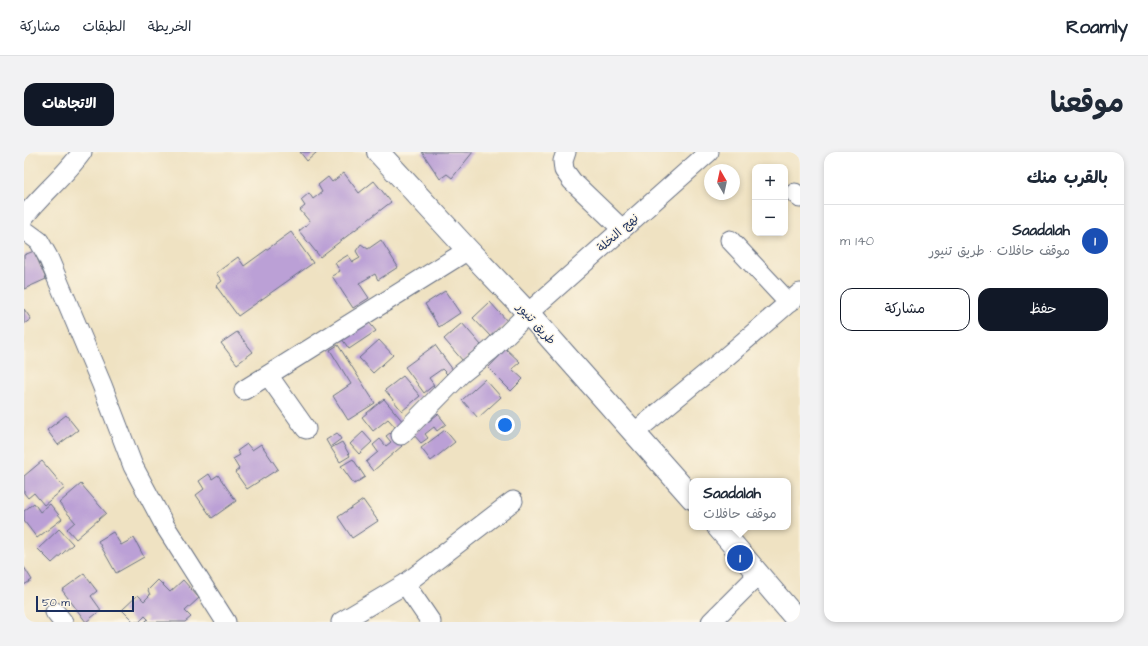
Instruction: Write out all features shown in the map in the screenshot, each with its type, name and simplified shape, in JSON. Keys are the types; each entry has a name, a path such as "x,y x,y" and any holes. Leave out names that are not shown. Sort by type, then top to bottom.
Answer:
{"main road":[{"name":"طريق تنيور","path":"378,152 528,313 689,495"},
{"path":"721,530 799,622"}],"street":[{"path":"24,217 33,205 73,165 82,152"},
{"path":"566,152 563,161 564,170 622,229"},
{"name":"نهج النخلة","path":"401,435 461,374 491,350 528,313 709,152"},
{"path":"24,230 39,241 48,258 102,385 133,466 165,526 226,622"},
{"path":"635,432 726,357 794,298 730,240"},
{"path":"244,390 468,250"},
{"path":"268,375 306,429"},
{"path":"341,622 405,584 513,501"},
{"path":"710,622 759,574"},
{"path":"405,584 431,622"}],"building":[{"path":"300,152 317,152 307,161"},
{"path":"422,152 473,152 452,178 447,174 440,179"},
{"path":"344,173 359,193 374,181 391,202 320,257 299,231 310,222 300,210 305,206 301,200 309,193 313,199 322,192 318,185 328,177 332,182"},
{"path":"291,232 313,263 238,316 216,286 222,281 216,273 238,257 244,266"},
{"path":"381,240 398,267 378,280 375,274 359,283 369,298 353,308 332,276 340,271 335,263 348,255 353,262 360,258 356,251 361,244 368,249"},
{"path":"34,251 46,279 24,289 24,255"},
{"path":"445,291 460,313 439,327 425,304"},
{"path":"490,302 508,322 491,337 473,318"},
{"path":"24,309 31,319 24,324"},
{"path":"368,321 376,331 349,349 342,339"},
{"path":"462,323 481,345 463,361 444,339"},
{"path":"237,332 253,352 237,364 221,343"},
{"path":"379,340 393,355 373,373 359,358"},
{"path":"338,345 375,403 348,420 333,396 351,384 330,350"},
{"path":"435,345 453,370 447,374 442,369 429,378 434,385 424,393 405,367"},
{"path":"506,349 520,362 512,369 523,379 511,391 488,368"},
{"path":"403,376 420,396 402,411 385,390"},
{"path":"485,379 501,397 478,418 462,400"},
{"path":"384,399 404,423 397,429 388,419 373,431 362,417"},
{"path":"438,414 446,424 437,431 434,427 425,434 428,438 421,443 413,434"},
{"path":"66,415 78,430 58,445 47,430"},
{"path":"445,430 455,442 431,461 421,448"},
{"path":"363,432 372,442 359,454 350,444"},
{"path":"337,433 341,439 330,447 326,440"},
{"path":"390,433 402,446 373,471 366,462 378,452 373,445 380,439 386,446 391,442 386,436"},
{"path":"342,442 350,456 340,462 331,448"},
{"path":"247,444 252,450 261,444 278,469 247,489 235,472 239,469 233,459 240,455 237,451"},
{"path":"353,459 365,477 354,484 341,466"},
{"path":"42,461 65,488 44,505 34,493 28,498 24,493 24,476"},
{"path":"209,474 212,479 218,475 236,501 212,518 196,495 204,489 199,481"},
{"path":"81,484 106,513 76,539 67,529 75,522 59,503"},
{"path":"363,500 378,521 352,538 338,517"},
{"path":"34,503 40,512 50,504 62,519 37,538 24,521 24,511"},
{"path":"59,529 73,544 52,563 38,549"},
{"path":"113,532 121,545 134,538 144,557 116,573 98,541"},
{"path":"24,567 32,580 24,585"},
{"path":"84,574 97,591 91,596 101,610 86,622 62,590"},
{"path":"158,580 170,592 183,580 199,598 185,611 191,617 185,622 145,622 148,619 145,616 139,622 134,622 122,610 138,595 144,601 150,595 148,590"}],"place":[{"name":"Saadalah","path":"740,558"}]}
